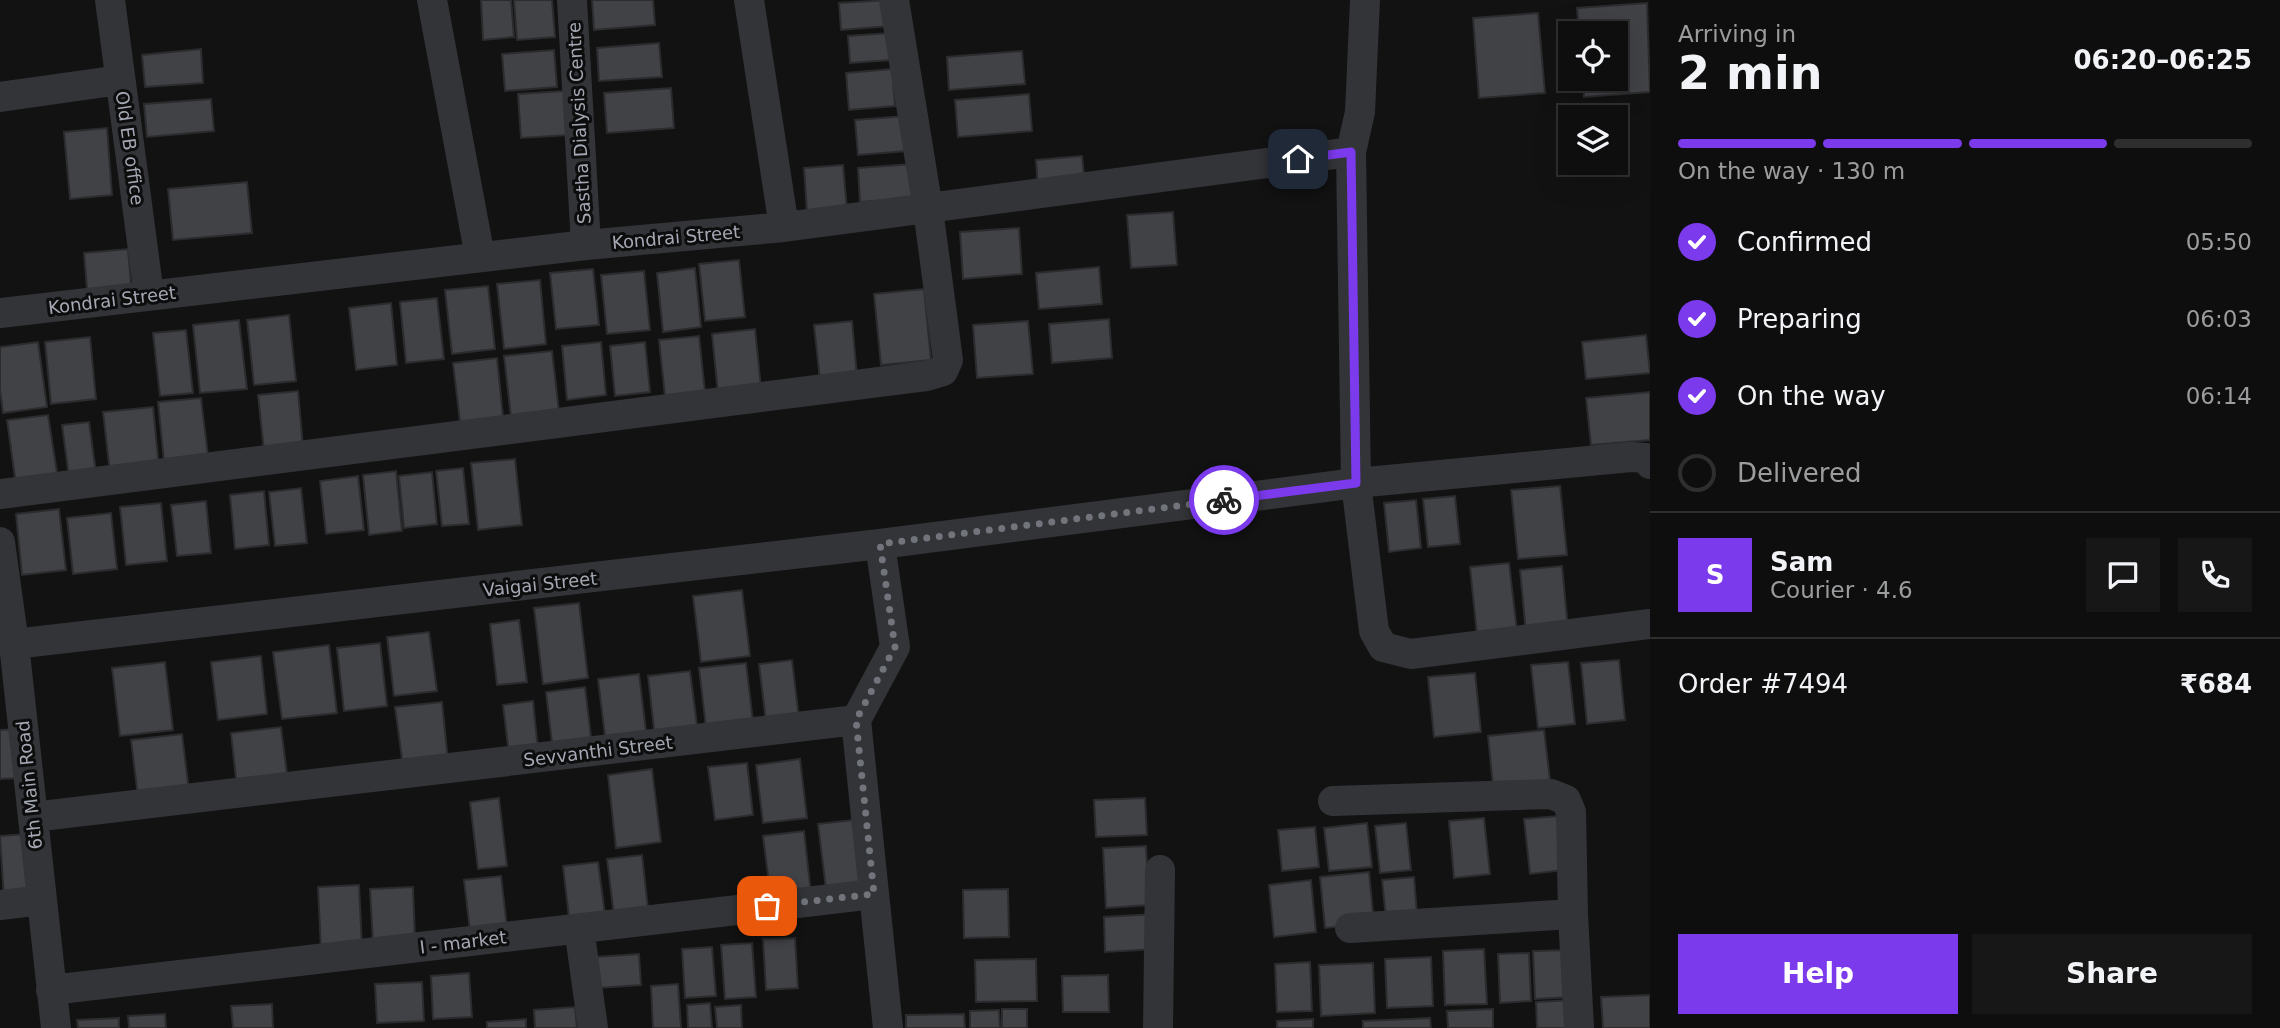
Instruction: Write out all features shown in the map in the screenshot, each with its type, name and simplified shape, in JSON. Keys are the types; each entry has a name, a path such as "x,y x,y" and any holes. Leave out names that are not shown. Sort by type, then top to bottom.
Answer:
{"street":[{"name":"Old EB office","path":"110,0 149,295"},
{"path":"432,0 480,257"},
{"name":"Sastha Dialysis Centre","path":"572,0 586,245"},
{"path":"748,0 784,227"},
{"path":"0,494 926,376 943,371 948,360 928,209 894,0"},
{"path":"1365,0 1360,112 1351,152 1356,483 1374,631 1383,647 1412,653 1650,624"},
{"path":"0,97 120,80"},
{"name":"Kondrai Street","path":"0,313 586,245 784,227 1351,152"},
{"name":"Vaigai Street","path":"14,644 880,544 1356,483 1632,457 1645,458 1650,464"},
{"name":"6th Main Road","path":"0,542 14,644 56,1028"},
{"path":"880,544 895,647 856,720 888,1028"},
{"name":"Sevvanthi Street","path":"33,817 856,720"},
{"path":"1333,801 1551,794 1566,800 1571,812 1579,1028"},
{"path":"1158,1028 1160,870"},
{"name":"I - market","path":"51,990 874,894"},
{"path":"0,905 42,900"},
{"path":"1350,928 1573,914"},
{"path":"579,929 593,1028"}],"building":[{"path":"481,0 511,0 514,37 483,40"},
{"path":"514,0 552,0 555,37 517,40"},
{"path":"592,0 653,0 655,25 594,30"},
{"path":"889,0 890,26 841,30 839,3"},
{"path":"1647,3 1650,92 1584,97 1584,91 1628,91 1628,21 1578,21 1577,8"},
{"path":"1538,13 1545,93 1479,98 1473,18"},
{"path":"890,33 892,60 850,63 848,36"},
{"path":"659,43 662,77 599,81 597,48"},
{"path":"201,49 203,83 145,87 142,55"},
{"path":"554,50 557,87 505,91 502,54"},
{"path":"1022,51 1025,84 949,90 947,57"},
{"path":"892,69 895,106 849,110 846,73"},
{"path":"671,88 674,128 607,133 604,93"},
{"path":"564,91 568,135 521,138 518,94"},
{"path":"1029,94 1032,131 958,137 955,100"},
{"path":"211,99 214,131 147,137 144,104"},
{"path":"905,116 907,151 858,155 855,120"},
{"path":"107,128 112,195 70,199 64,132"},
{"path":"1082,156 1085,186 1038,189 1036,160"},
{"path":"912,164 915,198 860,202 858,168"},
{"path":"843,165 847,210 807,213 804,168"},
{"path":"247,182 252,233 173,240 168,189"},
{"path":"1173,212 1177,265 1131,268 1127,215"},
{"path":"1019,228 1022,274 963,279 960,232"},
{"path":"128,249 132,296 88,300 84,253"},
{"path":"739,260 745,317 705,321 699,264"},
{"path":"1099,267 1102,304 1039,309 1036,273"},
{"path":"695,268 701,327 663,332 657,273"},
{"path":"593,269 599,325 556,329 550,273"},
{"path":"644,271 650,330 607,334 601,275"},
{"path":"540,280 546,344 504,349 497,284"},
{"path":"488,286 495,349 452,354 445,290"},
{"path":"924,289 931,360 881,365 874,294"},
{"path":"437,298 444,359 406,363 400,302"},
{"path":"391,303 397,365 356,370 349,308"},
{"path":"289,315 296,381 254,385 247,320"},
{"path":"1109,319 1112,358 1052,363 1049,324"},
{"path":"239,320 247,389 200,393 193,325"},
{"path":"852,321 857,376 820,380 814,325"},
{"path":"1028,321 1033,374 977,378 973,325"},
{"path":"755,329 761,388 718,393 712,334"},
{"path":"186,330 193,393 160,396 153,333"},
{"path":"1646,335 1650,373 1586,379 1582,342"},
{"path":"699,336 705,392 665,396 659,340"},
{"path":"90,337 96,399 51,404 45,342"},
{"path":"38,342 47,407 3,413 0,347"},
{"path":"601,342 606,395 567,400 562,346"},
{"path":"645,342 650,392 615,396 610,346"},
{"path":"552,351 559,412 511,417 504,356"},
{"path":"497,358 503,417 460,422 453,363"},
{"path":"298,391 303,447 264,451 258,395"},
{"path":"1650,392 1650,440 1591,445 1586,398"},
{"path":"201,398 208,456 164,461 158,402"},
{"path":"153,407 159,468 110,473 103,412"},
{"path":"48,415 58,479 16,485 7,420"},
{"path":"89,422 96,473 69,477 62,425"},
{"path":"515,459 522,525 478,530 471,463"},
{"path":"463,468 469,524 442,526 436,471"},
{"path":"396,471 402,531 369,535 363,475"},
{"path":"432,472 437,524 404,528 399,476"},
{"path":"358,476 364,530 326,534 320,481"},
{"path":"1560,486 1567,555 1518,559 1511,490"},
{"path":"301,488 307,543 275,546 269,492"},
{"path":"264,491 269,545 235,549 230,495"},
{"path":"1455,496 1460,544 1428,547 1423,499"},
{"path":"1416,500 1421,548 1389,552 1384,503"},
{"path":"206,501 211,553 177,556 171,505"},
{"path":"161,503 167,561 126,565 120,507"},
{"path":"59,509 66,570 22,575 16,514"},
{"path":"111,513 117,569 73,574 67,518"},
{"path":"1509,563 1517,631 1477,635 1470,567"},
{"path":"1562,566 1568,629 1526,633 1520,570"},
{"path":"742,590 750,656 701,662 693,596"},
{"path":"579,603 588,678 543,684 534,608"},
{"path":"519,620 527,682 497,685 490,624"},
{"path":"429,632 437,691 394,696 387,637"},
{"path":"380,643 387,706 344,711 337,648"},
{"path":"329,645 337,713 282,719 273,652"},
{"path":"261,656 267,714 218,720 211,662"},
{"path":"792,660 799,719 766,722 759,664"},
{"path":"1619,660 1625,720 1587,724 1581,663"},
{"path":"165,662 173,730 120,736 112,668"},
{"path":"1568,662 1575,724 1538,728 1531,665"},
{"path":"746,663 754,730 707,736 699,668"},
{"path":"690,671 698,733 655,738 648,676"},
{"path":"1475,673 1481,732 1434,737 1428,677"},
{"path":"639,674 647,739 606,744 598,679"},
{"path":"585,687 592,746 553,751 546,692"},
{"path":"533,701 538,750 509,754 503,705"},
{"path":"442,702 448,761 403,766 395,707"},
{"path":"281,727 288,782 237,788 231,733"},
{"path":"14,729 18,778 0,779 0,730"},
{"path":"1544,730 1550,780 1493,786 1488,736"},
{"path":"182,734 189,791 138,797 131,740"},
{"path":"800,759 807,818 763,823 756,765"},
{"path":"747,763 753,815 715,820 708,767"},
{"path":"652,769 661,842 616,848 608,775"},
{"path":"499,798 507,866 478,869 470,802"},
{"path":"1145,798 1147,835 1096,837 1094,800"},
{"path":"1558,816 1564,870 1530,874 1524,819"},
{"path":"1484,818 1490,874 1454,878 1449,821"},
{"path":"853,820 861,884 826,889 818,824"},
{"path":"1367,823 1372,867 1329,871 1324,828"},
{"path":"1406,823 1411,870 1380,873 1375,826"},
{"path":"1315,827 1319,867 1282,871 1278,830"},
{"path":"804,831 811,894 771,899 763,836"},
{"path":"27,834 31,897 4,898 0,836"},
{"path":"1146,846 1149,905 1106,908 1103,848"},
{"path":"642,855 649,918 615,923 607,859"},
{"path":"598,862 606,922 570,926 563,866"},
{"path":"1369,872 1374,923 1325,928 1320,877"},
{"path":"501,876 507,927 470,931 464,880"},
{"path":"1414,877 1417,915 1386,918 1382,880"},
{"path":"1311,880 1316,932 1274,937 1269,885"},
{"path":"359,885 362,948 321,950 318,887"},
{"path":"413,887 415,941 373,943 370,889"},
{"path":"1008,889 1009,937 964,938 963,890"},
{"path":"1154,914 1156,949 1105,952 1104,917"},
{"path":"795,938 798,988 766,990 763,939"},
{"path":"752,943 756,997 725,999 721,945"},
{"path":"712,947 716,996 685,998 682,949"},
{"path":"1484,949 1487,1004 1445,1005 1443,951"},
{"path":"1570,950 1572,997 1535,999 1533,951"},
{"path":"1529,953 1531,1001 1500,1003 1498,954"},
{"path":"639,954 641,985 597,988 595,957"},
{"path":"1431,957 1433,1006 1387,1008 1385,959"},
{"path":"1036,959 1037,1001 976,1002 975,960"},
{"path":"1310,962 1312,1011 1277,1012 1275,964"},
{"path":"1373,963 1375,1013 1321,1016 1319,965"},
{"path":"469,973 472,1017 433,1019 431,976"},
{"path":"1108,975 1109,1012 1063,1012 1062,976"},
{"path":"422,982 424,1021 377,1023 375,984"},
{"path":"678,984 681,1028 653,1028 651,986"},
{"path":"1650,995 1650,1028 1603,1028 1601,997"},
{"path":"1572,1000 1573,1028 1537,1028 1536,1002"},
{"path":"710,1003 712,1028 688,1028 687,1005"},
{"path":"272,1004 273,1028 233,1028 231,1006"},
{"path":"741,1005 742,1028 717,1028 715,1007"},
{"path":"575,1007 577,1028 535,1028 534,1010"},
{"path":"1002,1009 1027,1009 1027,1028 1002,1028"},
{"path":"1493,1009 1493,1028 1448,1028 1447,1011"},
{"path":"999,1010 1000,1028 970,1028 970,1011"},
{"path":"165,1014 166,1028 129,1028 128,1016"},
{"path":"964,1014 965,1028 906,1028 906,1015"},
{"path":"119,1018 119,1028 78,1028 77,1020"},
{"path":"1430,1018 1431,1028 1363,1028 1363,1021"},
{"path":"526,1019 526,1028 487,1028 487,1022"},
{"path":"1313,1019 1313,1028 1277,1028 1277,1021"}],"way so far":[{"path":"767,906 874,894 856,720 895,647 880,544 1224,500"}],"route":[{"path":"1224,500 1356,483 1351,152 1298,159"}]}
